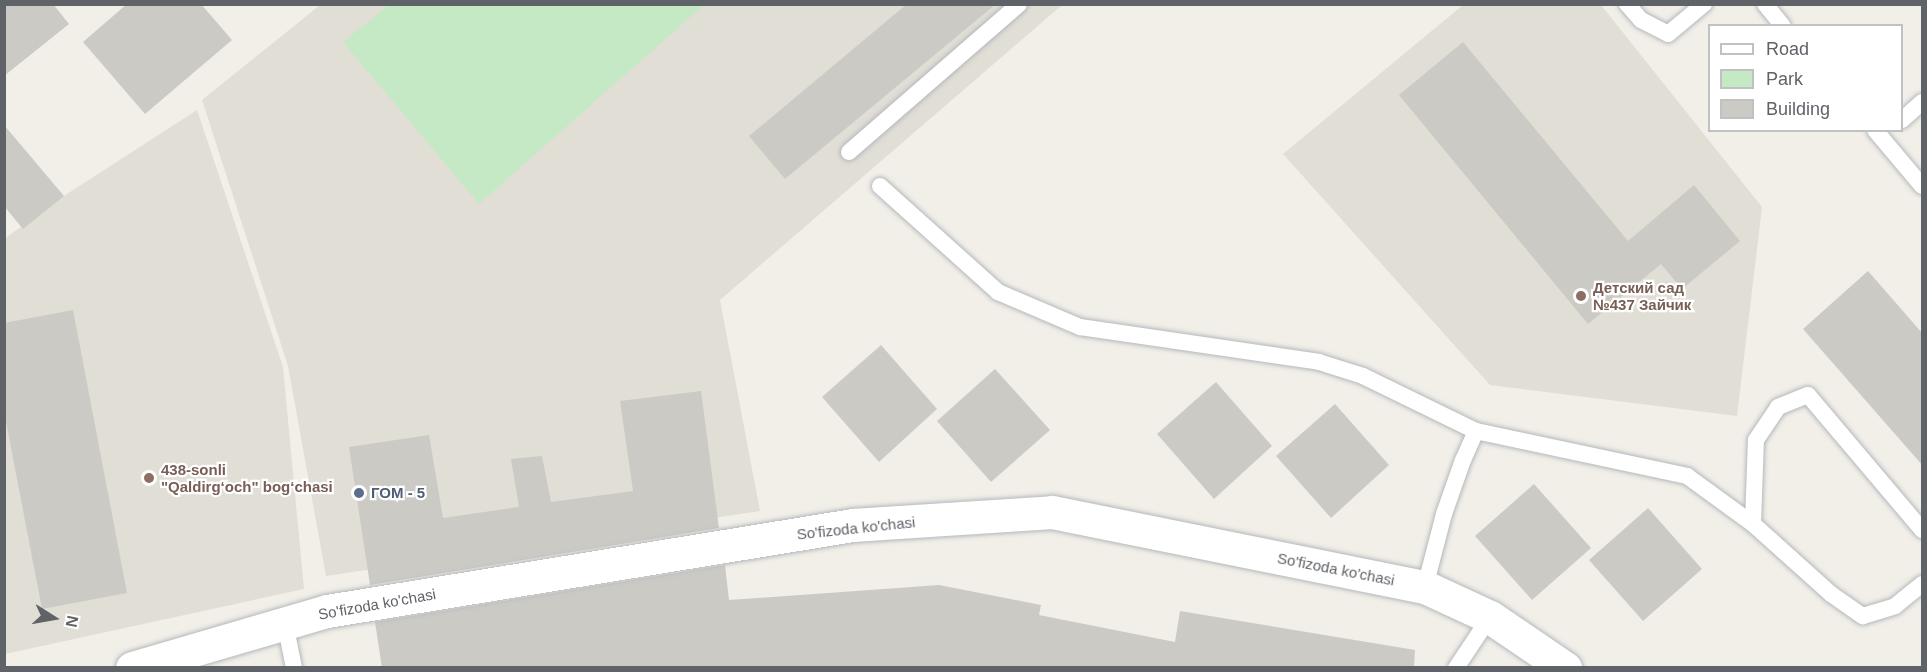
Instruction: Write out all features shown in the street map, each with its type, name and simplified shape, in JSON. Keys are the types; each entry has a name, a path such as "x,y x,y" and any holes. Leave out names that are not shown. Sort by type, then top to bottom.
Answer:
{"street":[{"name":"So'fizoda ko'chasi","path":"132,668 327,611 853,525 1052,512 1425,587 1490,617 1565,668"}],"lane":[{"path":"849,152 1019,4"},
{"path":"1627,4 1641,20 1668,34 1704,4"},
{"path":"1765,4 1782,24"},
{"path":"1903,119 1923,102"},
{"path":"1881,133 1923,186"},
{"path":"880,186 998,292 1080,327 1318,362 1363,376 1476,431 1687,476 1753,524 1831,594 1863,616 1895,606 1923,584"},
{"path":"1753,524 1756,440 1778,407 1808,395 1923,530"},
{"path":"1425,587 1444,514 1476,431"},
{"path":"1456,668 1490,617"},
{"path":"285,623 294,668"}],"shaded area":[{"path":"320,5 1062,5 720,300 760,511 326,576 288,366 202,100"},
{"name":"Детский сад №437 Зайчик","path":"1463,5 1601,5 1762,207 1737,416 1490,385 1283,154"},
{"name":"438-sonli \"Qaldirg‘och\" bog‘chasi","path":"197,110 283,367 304,589 5,654 4,239 64,196"}],"green space":[{"path":"389,5 704,5 479,204 343,42"}],"building":[{"path":"4,4 53,4 69,24 4,76"},
{"path":"127,4 201,4 232,40 145,114 83,42"},
{"path":"907,4 996,4 785,179 749,136"},
{"path":"1463,42 1628,241 1694,185 1740,241 1682,289 1661,264 1588,324 1399,95"},
{"path":"4,125 64,196 23,229 4,206"},
{"path":"1868,271 1923,334 1923,466 1803,329"},
{"path":"73,310 127,593 42,609 4,411 4,323"},
{"path":"881,345 937,409 879,462 822,397"},
{"path":"995,369 1050,430 991,482 937,421"},
{"path":"1216,382 1272,446 1214,499 1157,434"},
{"path":"701,391 719,528 370,585 349,447 429,435 443,518 519,507 511,459 542,456 551,502 633,491 620,401"},
{"path":"1335,404 1389,465 1331,518 1276,456"},
{"path":"1534,484 1591,548 1532,600 1475,536"},
{"path":"1648,508 1702,569 1643,621 1589,560"},
{"path":"725,565 729,600 939,585 1041,605 1039,615 1175,642 1180,611 1415,650 1414,668 382,668 375,622"}],"place":[{"name":"Детский сад №437 Зайчик","path":"1581,296"},
{"name":"438-sonli \"Qaldirg‘och\" bog‘chasi","path":"149,478"},
{"name":"ГОМ - 5","path":"359,493"}]}
